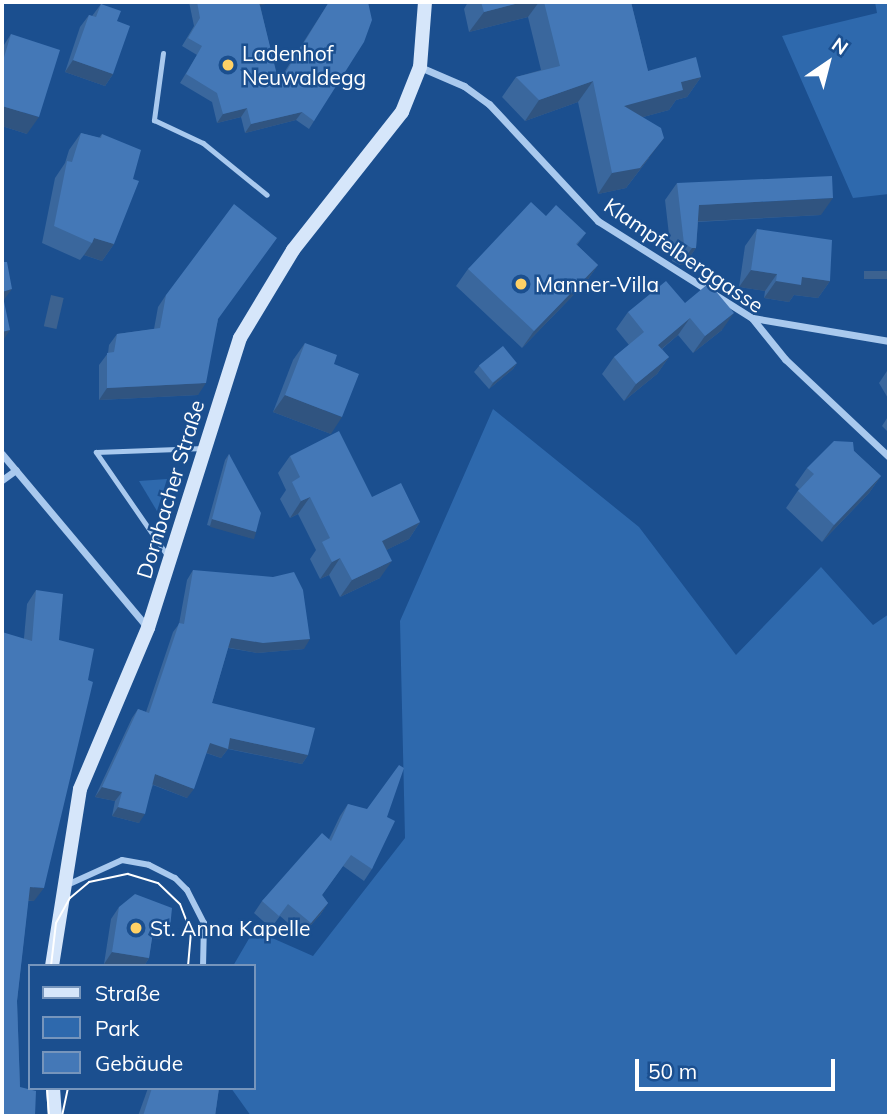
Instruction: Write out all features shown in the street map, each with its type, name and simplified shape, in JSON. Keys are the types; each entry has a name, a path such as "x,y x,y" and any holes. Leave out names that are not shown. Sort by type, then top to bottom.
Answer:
{"main road":[{"name":"Dornbacher Straße","path":"52,964 62,887 80,789 148,628 204,448 247,322 310,227 398,118 420,67 425,2"},
{"path":"54,1090 55,1116"}],"street":[{"name":"Klampfelberggasse","path":"420,67 464,86 489,104 598,221 752,318 785,359 889,457"},
{"path":"752,318 889,341"},
{"path":"2,454 148,628"},
{"path":"2,480 16,470"},
{"path":"62,887 122,860 161,870 187,890 196,905 206,941 203,964"}],"lane":[{"path":"163,53 154,120 203,143 267,195"},
{"path":"170,560 96,452 204,448"}],"green space":[{"path":"875,2 889,2 889,194 853,198 782,36 877,13"},
{"path":"493,409 639,527 736,655 821,567 873,625 889,614 889,1116 251,1116 232,1090 256,1090 256,964 234,964 254,930 313,956 405,838 400,621"},
{"path":"167,479 157,511 139,481"}],"shaded area":[{"path":"864,271 889,271 889,279 864,279"},
{"path":"51,295 64,298 56,329 44,326"}],"building":[{"name":"Ladenhof Neuwaldegg","path":"197,2 259,2 279,83 329,2 368,2 372,20 364,42 314,121 302,112 251,124 247,108 223,114 217,93 186,74 202,46 188,38 200,18"},
{"path":"481,2 523,2 484,12"},
{"path":"544,2 631,2 648,71 696,57 701,77 681,82 683,90 624,106 661,128 664,138 640,168 612,173 593,81 539,100 516,77 560,66"},
{"path":"101,4 121,11 117,21 130,26 113,74 73,60 89,15 96,17"},
{"path":"11,34 60,50 39,117 2,106 2,64"},
{"path":"81,133 101,138 102,134 141,150 133,179 139,181 114,244 94,238 92,243 54,226 67,161 72,162"},
{"path":"832,176 833,198 699,205 696,248 684,244 677,183"},
{"name":"Manner-Villa","path":"531,202 546,216 556,205 586,233 576,244 598,265 534,331 468,269"},
{"path":"234,204 277,238 218,319 206,383 107,388 107,353 114,352 117,334 160,328 166,295"},
{"path":"757,229 832,240 830,281 802,277 801,285 776,281 777,274 751,270"},
{"path":"2,262 7,262 12,289 2,292"},
{"path":"666,281 685,303 709,283 734,313 705,336 690,318 658,345 669,357 636,384 614,357 644,332 628,312"},
{"path":"2,292 10,330 2,332"},
{"path":"305,343 337,355 334,364 359,374 342,417 285,395"},
{"path":"503,346 517,363 493,383 479,366"},
{"path":"339,431 372,497 401,483 420,522 382,541 392,561 352,580 340,558 332,562 322,542 330,538 310,497 301,501 292,482 300,477 290,456"},
{"path":"834,441 853,442 854,451 881,476 834,525 798,491 814,474 807,468"},
{"path":"229,454 261,513 256,532 212,519"},
{"path":"193,570 273,577 294,572 303,590 310,639 263,643 231,638 212,703 315,728 308,755 230,738 228,749 210,743 194,789 155,774 145,814 118,807 122,792 102,787 138,709 149,713 179,623 184,624"},
{"path":"36,590 63,594 59,640 94,649 88,680 93,682 44,888 30,887 17,1001 20,1087 36,1091 35,1116 2,1116 2,632 32,641"},
{"path":"399,765 404,768 387,817 395,821 372,869 351,855 322,895 328,903 311,923 288,904 279,916 262,901 322,833 331,841 348,804 367,809"},
{"name":"St. Anna Kapelle","path":"135,894 172,908 170,928 154,925 149,958 112,952 119,907"},
{"path":"151,1090 219,1090 215,1116 143,1116"}],"tram line":[{"path":"51,964 56,923 70,898 89,882 128,874 158,883 180,904 191,932 188,964"},
{"path":"47,1090 49,1116"},
{"path":"62,1116 68,1090"}],"place":[{"name":"Ladenhof Neuwaldegg","path":"228,65"},
{"name":"Manner-Villa","path":"521,284"},
{"name":"St. Anna Kapelle","path":"136,928"}]}
